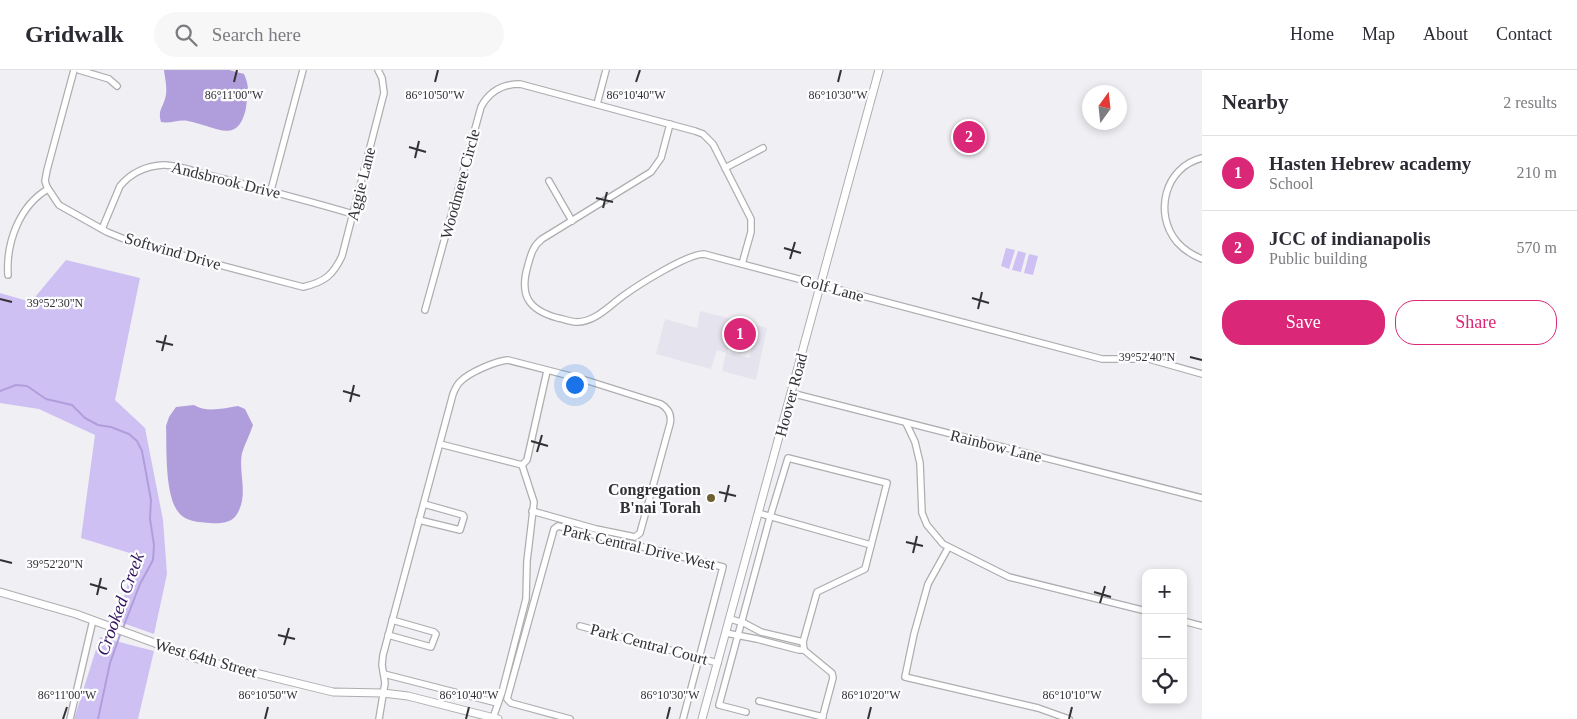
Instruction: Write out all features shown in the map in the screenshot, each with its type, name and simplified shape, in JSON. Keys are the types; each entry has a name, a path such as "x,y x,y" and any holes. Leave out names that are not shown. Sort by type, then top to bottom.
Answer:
{"street":[{"path":"8,275 8,254 15,229 33,200 48,188 46,182 47,170 74,70"},
{"path":"79,70 108,79 117,86"},
{"path":"271,190 303,70"},
{"name":"Aggie Lane","path":"312,285 325,279 336,269 342,256 384,93 382,78 378,70"},
{"path":"606,70 597,104 697,131 708,138 748,213 751,223 751,232 742,264"},
{"name":"Hoover Road","path":"702,719 879,70"},
{"name":"Woodmere Circle","path":"425,310 481,107 488,96 498,89 512,84 597,104"},
{"path":"549,182 572,221 653,170 661,158 670,124"},
{"path":"725,168 763,148"},
{"path":"1202,158 1194,160 1181,169 1170,184 1164,203 1165,218 1169,230 1176,241 1185,250 1202,259"},
{"name":"Andsbrook Drive","path":"102,229 120,186 133,174 147,167 165,165 271,190 353,214"},
{"name":"Softwind Drive","path":"48,188 59,205 102,229 129,241 304,287 312,285"},
{"name":"Golf Lane","path":"572,221 542,239 535,246 531,254 524,282 528,300 534,308 546,315 576,322 593,318 631,290 693,255 709,254 1102,359 1149,360 1202,374"},
{"path":"379,719 384,674 382,659 454,392 461,381 469,374 505,360 582,379 661,404 668,410 670,422 638,536 596,529 532,511"},
{"path":"522,465 526,460 547,371"},
{"name":"Rainbow Lane","path":"791,393 1202,498"},
{"path":"906,423 915,442 920,463 922,513 935,536 948,548 965,554 1009,577 1142,610"},
{"path":"440,444 522,465"},
{"name":"Hoover Road","path":"746,712 718,705 788,458 887,483 871,545"},
{"path":"496,718 498,703 526,599 526,561 533,496 522,465"},
{"path":"420,520 460,530 464,517 463,515 424,504"},
{"path":"758,513 871,545 865,569 817,592 803,642 804,650"},
{"name":"Park Central Drive West","path":"570,719 511,704 508,701 510,688 556,527 723,567 700,658"},
{"path":"948,548 934,570 928,584 914,634 905,677 1038,708 1069,719"},
{"name":"West 64th Street","path":"0,592 48,605 198,658 326,690 413,698 477,716 496,718"},
{"path":"730,619 761,632 803,642"},
{"path":"70,719 93,620"},
{"path":"388,635 432,646 436,634 392,620"},
{"path":"1187,622 1202,626"},
{"name":"Park Central Court","path":"580,626 718,663"},
{"path":"726,633 804,650 832,673 834,678 823,718 759,701"},
{"path":"683,719 700,658"},
{"path":"384,674 498,703"}],"shaded area":[{"path":"164,70 229,70 244,74 248,87 246,108 242,120 237,127 224,131 188,121 161,122 160,112 166,92"},
{"path":"1006,248 1015,250 1009,269 1001,266"},
{"path":"1018,251 1026,253 1021,272 1012,270"},
{"path":"1029,254 1038,256 1033,275 1024,273"},
{"path":"66,260 140,278 115,400 145,428 163,520 167,574 154,634 117,621 136,555 81,538 95,435 39,409 0,403 0,293 31,302"},
{"path":"700,311 767,328 756,380 722,371 726,353 717,350 711,369 656,354 665,319 697,328","holes":["731,339 753,344 749,358 727,352"]},
{"path":"194,405 204,409 222,409 238,406 245,409 253,425 242,453 243,491 240,507 235,517 225,522 210,523 187,519 176,508 172,498 169,486 166,426 169,417 176,407"},
{"path":"100,637 154,651 138,719 74,719"}],"waterway":[{"name":"Crooked Creek","path":"0,391 16,385 27,386 46,399 72,405 85,418 98,425 111,427 129,434 137,441 142,451 151,500 150,519 154,545 153,560 140,584 123,628"},
{"name":"Crooked Creek","path":"98,719 110,663 121,632"}],"place":[{"name":"JCC of indianapolis","path":"969,137"},
{"name":"Hasten Hebrew academy","path":"740,334"},
{"name":"Congregation B'nai Torah","path":"711,498"}]}
